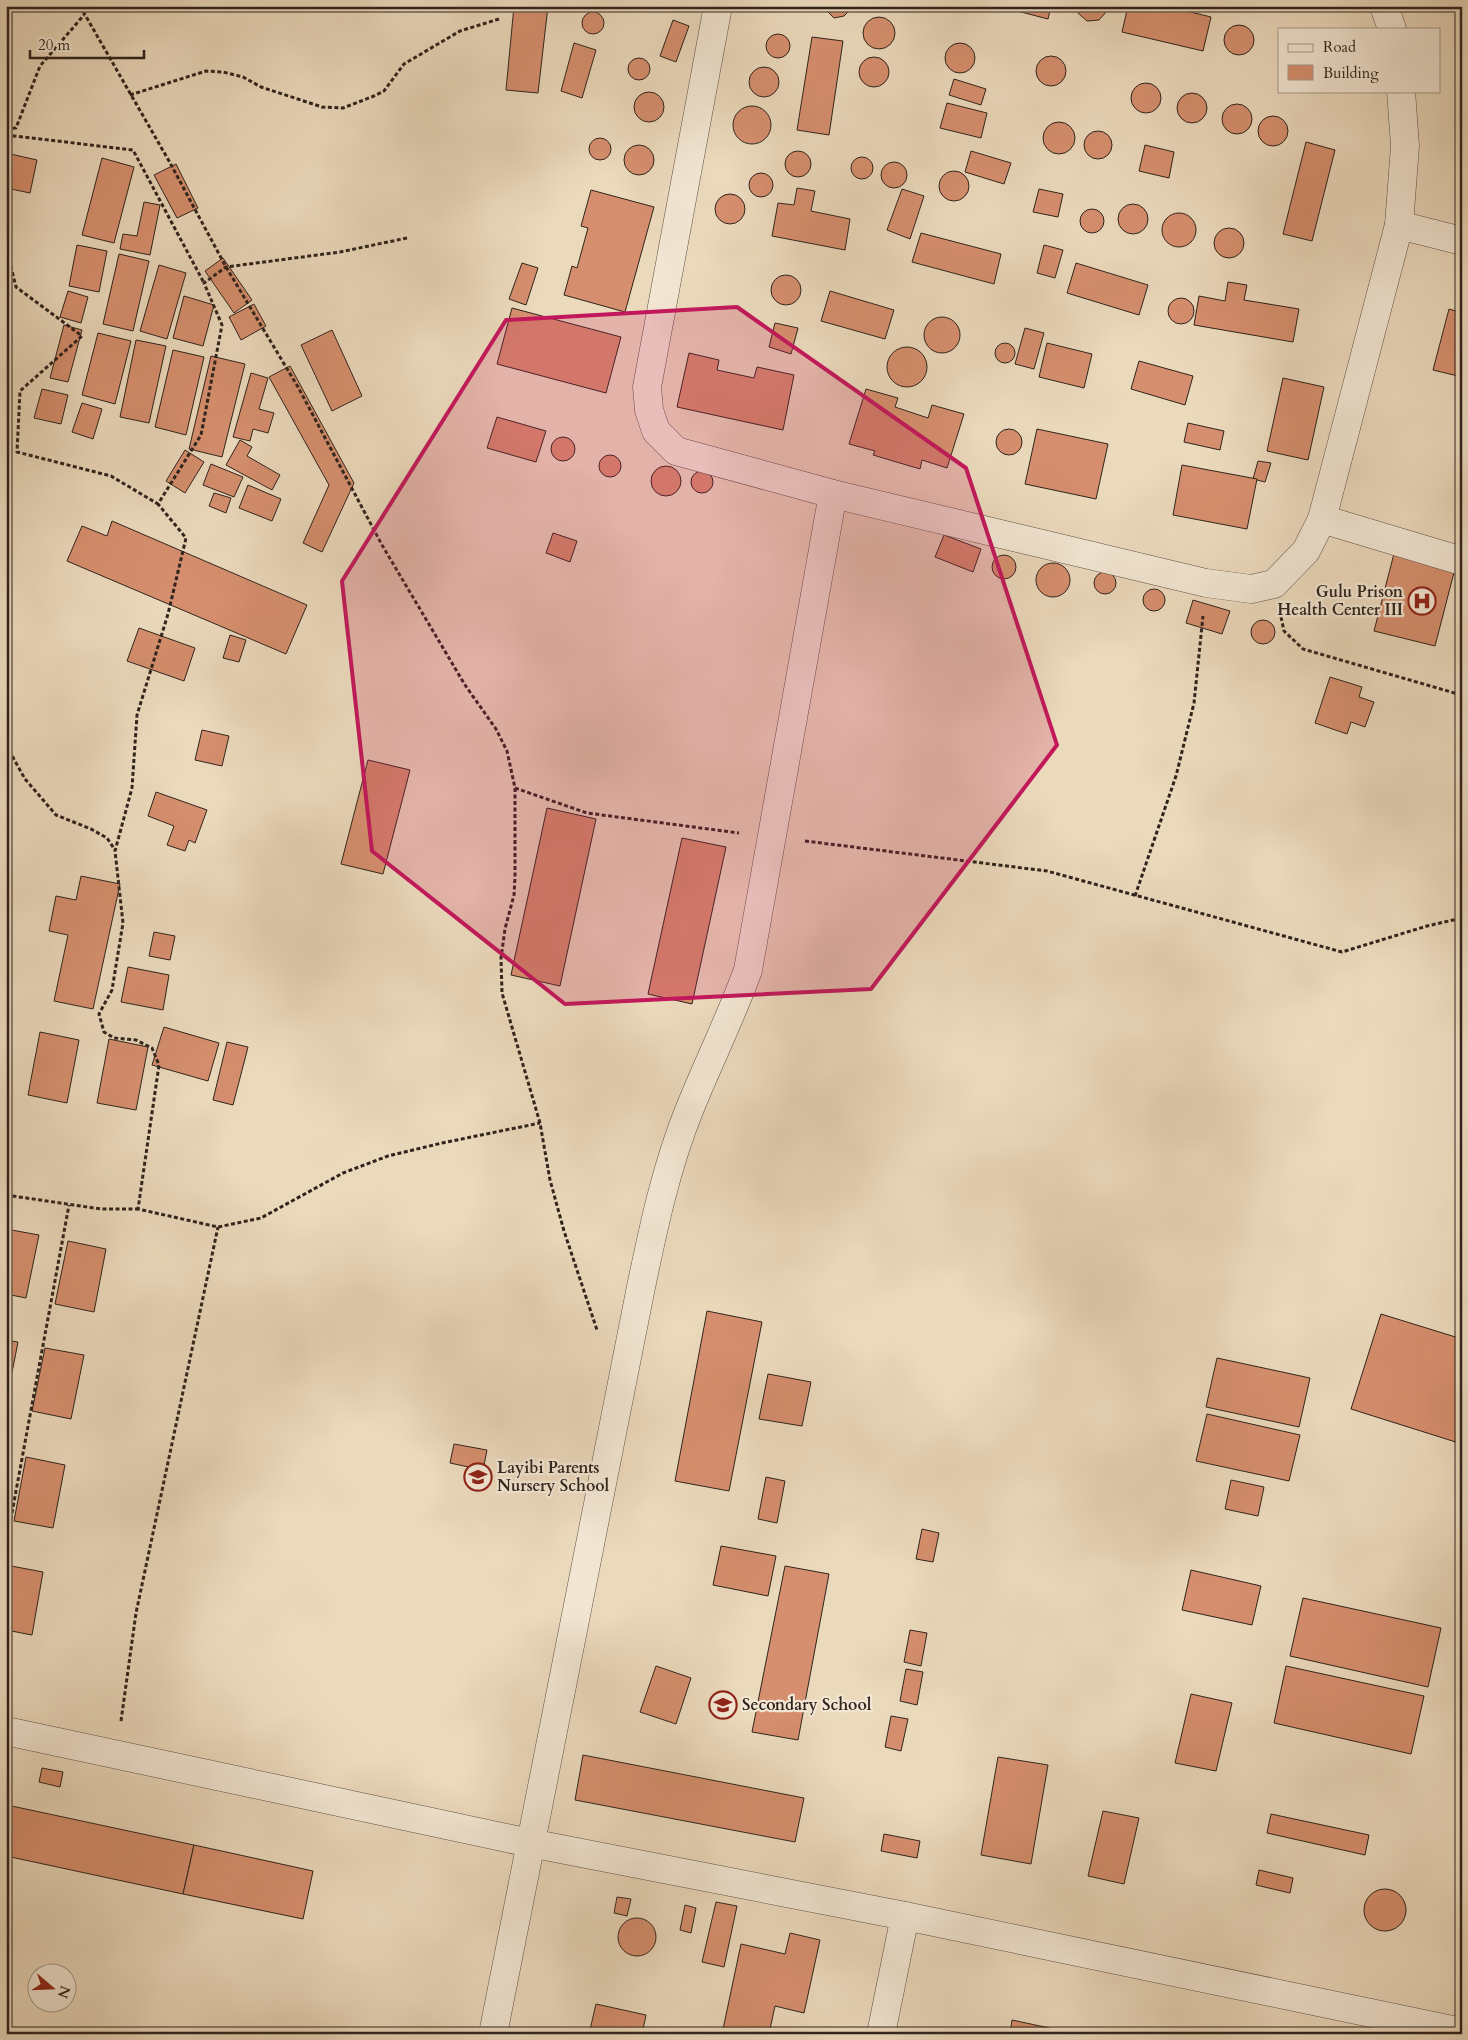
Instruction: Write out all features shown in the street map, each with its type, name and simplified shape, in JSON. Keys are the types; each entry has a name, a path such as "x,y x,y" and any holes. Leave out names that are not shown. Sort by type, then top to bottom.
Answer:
{"street":[{"path":"718,6 647,387 648,410 656,431 676,451 833,494 1206,583 1251,589 1274,584 1306,551 1322,519 1399,226 1405,146 1401,92"},
{"path":"1384,6 1392,28"},
{"path":"1399,226 1462,241"},
{"path":"493,2034 662,1189 690,1108 736,1003 748,970 833,494"},
{"path":"1322,519 1462,561"},
{"path":"6,1731 530,1842 905,1916 1457,2032"},
{"path":"882,2034 905,1916"}],"path":[{"path":"80,6 169,161 226,267 298,387 382,545 465,685 496,729 507,751 516,788 514,896 505,929 500,958 502,993 540,1123 550,1180 564,1231 597,1330 613,1352 625,1374"},
{"path":"6,129 16,128 40,66 84,15"},
{"path":"130,96 206,71 223,72 243,77 261,87 322,107 343,108 384,90 404,64 460,31 499,19"},
{"path":"6,135 133,150 204,283 222,325 201,435 158,504"},
{"path":"204,283 226,267 340,252 407,238"},
{"path":"6,247 16,287 82,336 20,391 17,452 111,476 158,504 186,538 168,614 137,715 132,788 115,851 123,923 112,990 99,1014 104,1032 114,1038 136,1040 152,1048 159,1064 138,1209"},
{"path":"1135,896 1176,776 1194,703 1206,583"},
{"path":"1274,584 1284,631 1303,649 1458,694 1462,702"},
{"path":"6,745 25,779 56,815 91,829 107,838 115,851"},
{"path":"516,788 587,813 1047,871 1342,952 1426,926 1461,918 1462,900"},
{"path":"6,1195 101,1209 138,1209 218,1227 261,1218 343,1173 388,1156 442,1142 540,1123"},
{"path":"6,1545 69,1205"},
{"path":"116,1753 136,1613 218,1227"}],"highlighted area":[{"path":"737,307 966,468 1057,745 871,989 565,1004 372,851 342,581 506,320"}],"building":[{"path":"514,6 548,6 538,93 506,90"},
{"path":"827,6 850,6 851,9 844,16 834,18 827,11"},
{"path":"998,6 1051,6 1048,19"},
{"path":"1078,6 1107,6 1107,11 1099,20 1087,21 1078,13"},
{"path":"1128,6 1166,6 1211,17 1203,51 1122,32"},
{"path":"1307,6 1324,6 1322,8 1310,9"},
{"path":"589,12 597,12 604,19 604,27 597,34 589,34 582,27 582,19"},
{"path":"879,17 885,18 890,22 894,27 894,39 890,44 885,48 879,49 873,48 868,44 864,39 863,33 864,27 868,22 873,18"},
{"path":"673,20 689,26 676,62 660,56"},
{"path":"1239,25 1245,26 1253,34 1253,46 1245,54 1239,55 1233,54 1225,46 1224,40 1225,34 1233,26"},
{"path":"778,34 787,37 790,46 787,55 778,58 769,55 766,46 769,37"},
{"path":"812,37 843,41 829,135 797,130"},
{"path":"574,43 596,50 582,98 561,91"},
{"path":"960,43 966,44 974,52 974,64 966,72 960,73 954,72 946,64 945,58 946,52 954,44"},
{"path":"1051,56 1057,57 1065,65 1065,77 1057,85 1051,86 1045,85 1037,77 1036,71 1037,65 1045,57"},
{"path":"874,57 880,58 888,66 888,78 880,86 874,87 868,86 860,78 859,72 860,66 868,58"},
{"path":"635,58 643,58 650,65 650,73 643,80 635,80 628,73 628,65"},
{"path":"764,67 770,68 778,76 778,88 770,96 764,97 758,96 750,88 749,82 750,76 758,68"},
{"path":"954,79 986,89 981,105 949,95"},
{"path":"1146,83 1152,84 1160,92 1160,104 1152,112 1146,113 1140,112 1132,104 1131,98 1132,92 1140,84"},
{"path":"649,92 655,93 663,101 663,113 655,121 649,122 643,121 635,113 634,107 635,101 643,93"},
{"path":"1192,93 1198,94 1206,102 1206,114 1198,122 1192,123 1186,122 1178,114 1177,108 1178,102 1186,94"},
{"path":"947,103 987,113 981,138 940,128"},
{"path":"1237,104 1243,105 1251,113 1251,125 1243,133 1237,134 1231,133 1223,125 1222,119 1223,113 1231,105"},
{"path":"752,106 765,112 771,125 765,138 752,144 739,138 733,125 739,112"},
{"path":"1273,116 1279,117 1287,125 1287,137 1279,145 1273,146 1267,145 1259,137 1258,131 1259,125 1267,117"},
{"path":"1059,122 1071,126 1075,138 1071,150 1059,154 1047,150 1043,138 1047,126"},
{"path":"1098,131 1108,135 1112,145 1108,155 1098,159 1088,155 1084,145 1088,135"},
{"path":"596,138 604,138 611,145 611,153 604,160 596,160 589,153 589,145"},
{"path":"1306,142 1335,150 1312,241 1283,234"},
{"path":"639,145 645,146 653,154 653,166 645,174 639,175 633,174 625,166 624,160 625,154 633,146"},
{"path":"1145,145 1174,152 1169,178 1139,171"},
{"path":"798,151 807,155 811,164 807,173 798,177 789,173 785,164 789,155"},
{"path":"971,151 1011,163 1004,184 965,172"},
{"path":"6,153 37,160 30,193 6,188"},
{"path":"858,157 866,157 873,164 873,172 866,179 858,179 851,172 851,164"},
{"path":"102,158 134,167 114,243 82,235"},
{"path":"894,162 903,166 907,175 903,184 894,188 885,184 881,175 885,166"},
{"path":"176,164 198,208 177,218 154,175"},
{"path":"954,171 960,172 968,180 968,192 960,200 954,201 948,200 940,192 939,186 940,180 948,172"},
{"path":"761,173 766,174 772,180 772,190 766,196 761,197 756,196 750,190 749,185 750,180 756,174"},
{"path":"797,188 815,191 811,211 850,219 845,250 772,236 778,203 794,205"},
{"path":"902,189 924,196 910,239 887,230"},
{"path":"1039,189 1063,194 1058,217 1033,212"},
{"path":"591,190 654,207 625,312 564,295 572,266 577,268 588,228 581,226"},
{"path":"730,194 736,195 744,203 744,215 736,223 730,224 724,223 716,215 715,209 716,203 724,195"},
{"path":"144,202 160,205 150,255 120,249 123,234 137,236"},
{"path":"1133,204 1139,205 1147,213 1147,225 1139,233 1133,234 1127,233 1119,225 1118,219 1119,213 1127,205"},
{"path":"1092,209 1100,213 1104,221 1100,229 1092,233 1084,229 1080,221 1084,213"},
{"path":"1179,213 1191,218 1196,230 1191,242 1179,247 1167,242 1162,230 1167,218"},
{"path":"1229,228 1235,229 1243,237 1243,249 1235,257 1229,258 1223,257 1215,249 1214,243 1215,237 1223,229"},
{"path":"921,233 1001,254 994,284 912,262"},
{"path":"77,245 107,251 99,292 69,286"},
{"path":"1044,245 1063,250 1055,278 1037,273"},
{"path":"119,254 149,261 133,331 103,324"},
{"path":"223,258 252,300 234,313 205,271"},
{"path":"522,263 538,268 526,305 509,299"},
{"path":"1076,263 1148,285 1139,315 1067,293"},
{"path":"159,265 186,273 167,339 140,331"},
{"path":"786,275 792,276 800,284 800,296 792,304 786,305 780,304 772,296 771,290 772,284 780,276"},
{"path":"1228,282 1247,285 1244,300 1299,309 1293,342 1194,325 1199,296 1225,301"},
{"path":"68,291 88,297 81,323 60,317"},
{"path":"830,291 894,310 885,339 821,321"},
{"path":"184,296 214,305 203,346 173,338"},
{"path":"1181,298 1190,302 1194,311 1190,320 1181,324 1172,320 1168,311 1172,302"},
{"path":"254,304 266,326 241,340 229,317"},
{"path":"512,308 621,337 606,393 497,364"},
{"path":"1449,309 1462,313 1462,377 1433,370"},
{"path":"942,317 949,318 955,322 959,328 959,342 955,348 949,352 942,353 935,352 929,348 925,342 924,335 925,328 929,322 935,318"},
{"path":"775,323 798,328 791,354 769,347"},
{"path":"64,325 82,330 68,382 50,378"},
{"path":"1025,328 1044,333 1034,369 1015,364"},
{"path":"332,330 362,396 332,411 301,345"},
{"path":"98,333 131,341 115,404 82,395"},
{"path":"6,336 12,337 8,356 6,355"},
{"path":"136,340 166,346 149,423 120,417"},
{"path":"1005,343 1012,346 1015,353 1012,360 1005,363 998,360 995,353 998,346"},
{"path":"1047,343 1092,354 1084,388 1039,377"},
{"path":"911,347 918,350 924,356 927,367 926,375 918,384 911,387 903,387 896,384 888,375 887,363 890,356 899,348"},
{"path":"173,350 204,357 186,435 155,427"},
{"path":"689,353 719,360 717,370 754,378 757,367 794,375 783,430 677,407"},
{"path":"211,356 245,364 222,457 189,449"},
{"path":"1139,361 1193,376 1185,405 1131,389"},
{"path":"290,366 354,483 322,552 303,543 329,485 269,377"},
{"path":"251,373 268,378 259,409 274,413 268,433 253,429 250,441 233,437"},
{"path":"1283,378 1324,387 1308,460 1267,451"},
{"path":"42,389 68,395 61,424 34,418"},
{"path":"866,389 898,398 895,407 928,418 932,405 964,414 947,468 922,460 920,469 873,455 875,451 849,444"},
{"path":"82,403 102,409 93,439 72,432"},
{"path":"497,417 546,431 536,462 487,448"},
{"path":"1188,423 1224,431 1220,450 1184,442"},
{"path":"1009,429 1018,433 1022,442 1018,451 1009,455 1000,451 996,442 1000,433"},
{"path":"1037,429 1108,444 1096,499 1025,484"},
{"path":"563,437 571,441 575,449 571,457 563,461 555,457 551,449 555,441"},
{"path":"240,440 252,447 247,456 280,475 272,490 226,465"},
{"path":"185,450 204,462 185,493 166,481"},
{"path":"606,455 614,455 621,462 621,470 614,477 606,477 599,470 599,462"},
{"path":"1258,461 1271,463 1265,482 1253,479"},
{"path":"211,464 243,477 234,497 203,485"},
{"path":"1182,465 1257,479 1247,529 1173,515"},
{"path":"666,466 672,467 680,475 680,487 672,495 666,496 660,495 652,487 651,481 652,475 660,467"},
{"path":"698,471 706,471 713,478 713,486 706,493 698,493 691,486 691,478"},
{"path":"248,485 281,499 272,521 239,508"},
{"path":"214,493 231,498 226,513 209,506"},
{"path":"112,521 307,605 286,654 67,561 82,526 107,536"},
{"path":"553,533 577,541 570,562 546,553"},
{"path":"944,535 981,549 973,572 935,557"},
{"path":"1397,542 1458,557 1435,646 1374,631"},
{"path":"1004,555 1013,558 1016,567 1013,576 1004,579 995,576 992,567 995,558"},
{"path":"1053,563 1060,564 1065,568 1069,573 1069,587 1065,592 1060,596 1053,597 1046,596 1041,592 1037,587 1036,580 1037,573 1041,568 1046,564"},
{"path":"1101,572 1109,572 1116,579 1116,587 1109,594 1101,594 1094,587 1094,579"},
{"path":"1150,589 1158,589 1165,596 1165,604 1158,611 1150,611 1143,604 1143,596"},
{"path":"1193,600 1230,611 1222,634 1186,623"},
{"path":"1263,620 1271,624 1275,632 1271,640 1263,644 1255,640 1251,632 1255,624"},
{"path":"139,628 195,648 184,681 127,661"},
{"path":"230,635 246,640 239,662 223,658"},
{"path":"1330,677 1362,687 1359,697 1374,702 1365,727 1351,722 1347,734 1315,723"},
{"path":"202,730 229,736 222,766 195,760"},
{"path":"368,760 410,770 383,874 341,864"},
{"path":"156,792 207,810 195,843 189,840 185,851 167,845 174,826 148,816"},
{"path":"547,808 596,819 560,986 511,975"},
{"path":"682,838 726,847 692,1004 648,994"},
{"path":"81,876 120,884 93,1009 54,1001 68,935 49,931 56,896 76,900"},
{"path":"154,932 175,936 170,960 149,956"},
{"path":"128,967 169,975 163,1010 121,1002"},
{"path":"164,1027 219,1043 208,1081 152,1065"},
{"path":"40,1032 79,1040 67,1103 28,1095"},
{"path":"109,1039 148,1047 136,1110 97,1103"},
{"path":"227,1042 248,1047 233,1105 213,1100"},
{"path":"6,1229 39,1235 26,1298 6,1294"},
{"path":"68,1241 106,1249 94,1312 55,1304"},
{"path":"707,1311 762,1322 729,1491 675,1481"},
{"path":"1381,1314 1462,1339 1462,1444 1351,1409"},
{"path":"6,1340 18,1342 6,1403"},
{"path":"45,1348 84,1355 71,1419 32,1411"},
{"path":"1217,1358 1310,1378 1299,1427 1206,1407"},
{"path":"768,1374 811,1382 802,1426 759,1419"},
{"path":"1207,1414 1300,1435 1289,1481 1196,1461"},
{"path":"454,1444 487,1450 483,1470 450,1463"},
{"path":"26,1457 65,1465 53,1528 14,1521"},
{"path":"766,1477 785,1481 777,1523 758,1519"},
{"path":"1231,1480 1264,1487 1258,1516 1225,1509"},
{"path":"922,1529 939,1533 933,1562 916,1559"},
{"path":"721,1546 776,1556 768,1596 713,1585"},
{"path":"6,1565 43,1572 32,1635 6,1630"},
{"path":"785,1566 829,1574 798,1740 752,1732"},
{"path":"1191,1570 1261,1586 1252,1625 1182,1610"},
{"path":"1303,1598 1441,1628 1428,1687 1290,1656"},
{"path":"910,1630 927,1633 921,1666 904,1662"},
{"path":"656,1666 691,1678 676,1724 640,1712"},
{"path":"1286,1666 1424,1696 1411,1754 1274,1723"},
{"path":"906,1669 923,1672 917,1705 900,1701"},
{"path":"1191,1694 1232,1703 1216,1771 1175,1763"},
{"path":"891,1716 908,1719 901,1751 885,1747"},
{"path":"583,1755 804,1798 795,1842 575,1800"},
{"path":"998,1757 1048,1765 1031,1864 981,1855"},
{"path":"42,1768 63,1772 60,1787 39,1782"},
{"path":"7,1805 194,1845 183,1894 6,1856"},
{"path":"1103,1811 1139,1818 1124,1884 1088,1876"},
{"path":"1271,1814 1369,1835 1365,1855 1267,1833"},
{"path":"884,1834 920,1841 917,1858 881,1851"},
{"path":"194,1845 313,1871 303,1919 183,1894"},
{"path":"1259,1870 1293,1878 1290,1893 1256,1885"},
{"path":"1381,1889 1389,1889 1400,1895 1406,1910 1400,1925 1389,1931 1381,1931 1370,1925 1364,1914 1364,1906 1370,1895"},
{"path":"617,1897 631,1899 627,1916 614,1913"},
{"path":"716,1902 737,1906 724,1967 702,1962"},
{"path":"685,1905 696,1908 691,1933 680,1930"},
{"path":"637,1918 650,1924 656,1937 650,1950 637,1956 624,1950 618,1937 624,1924"},
{"path":"790,1933 820,1940 804,2013 775,2006 769,2034 722,2034 741,1944 785,1954"},
{"path":"596,2004 646,2015 642,2034 589,2034"},
{"path":"1012,2020 1068,2032 1067,2034 1010,2034"}],"place":[{"name":"Gulu Prison Health Center III","path":"1422,601"},
{"name":"Layibi Parents Nursery School","path":"478,1477"},
{"name":"Secondary School","path":"723,1705"}]}
